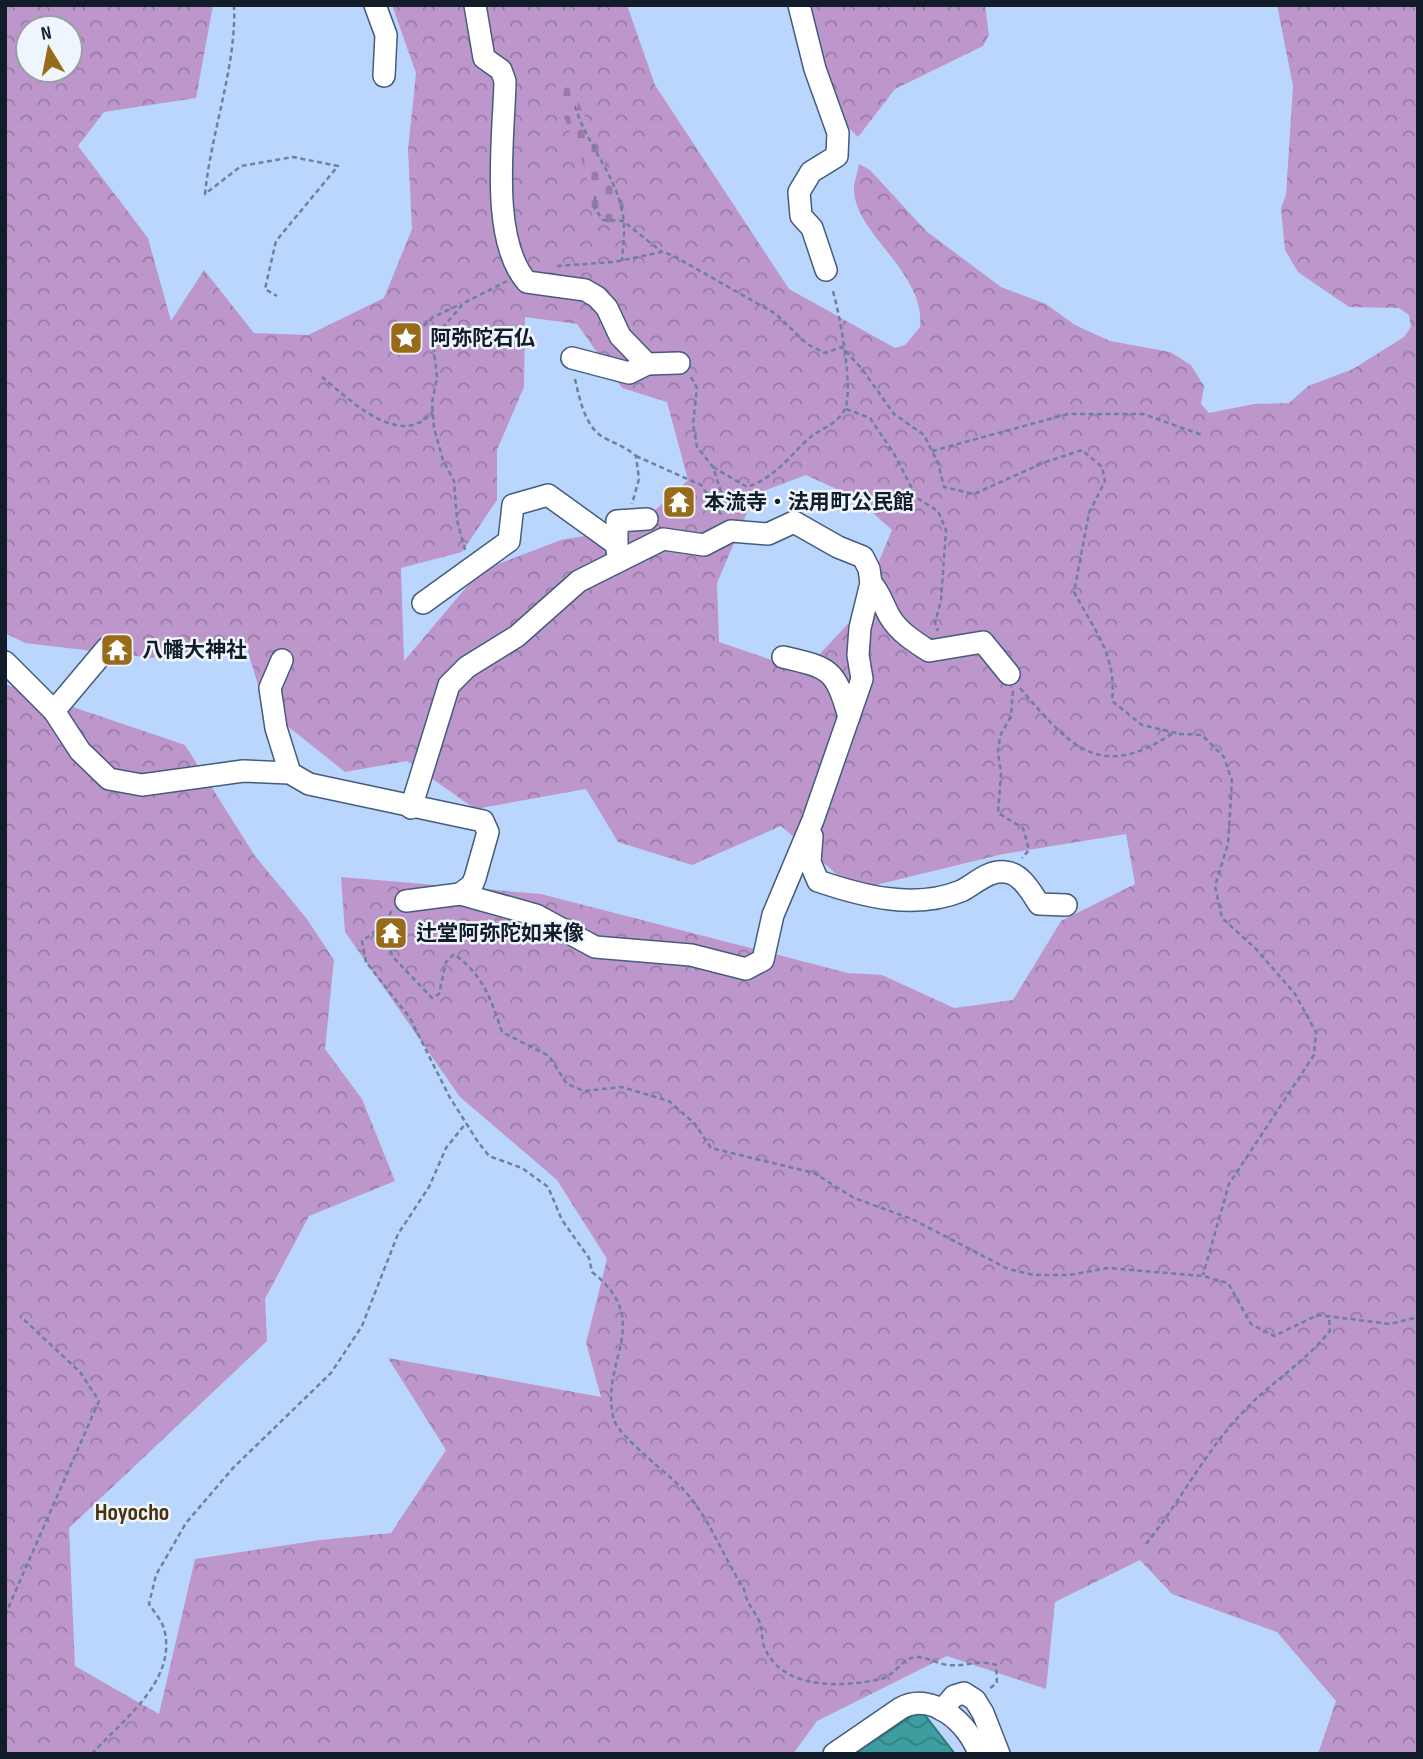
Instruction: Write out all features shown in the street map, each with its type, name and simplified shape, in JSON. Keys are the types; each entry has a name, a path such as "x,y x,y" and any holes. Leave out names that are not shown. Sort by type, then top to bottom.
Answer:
{"street":[{"path":"375,5 386,35 384,76"},
{"path":"475,5 484,58 500,70 505,81 504,159 499,195 508,243 521,275 527,282 585,290 597,298 607,308 620,336 647,364"},
{"path":"799,5 815,69 838,133 837,156 811,172 799,192 801,216 812,228 827,271"},
{"path":"572,358 629,373 647,364 679,363"},
{"path":"423,603 509,541 513,505 529,498 548,495 617,552"},
{"path":"617,552 617,521 647,519"},
{"path":"406,901 460,894 536,915 595,947 691,955 746,969 763,960 773,915 813,820 862,679 858,655 860,628 871,583 869,569 863,557 838,547 794,522 768,534 731,531 704,545 663,539 617,552 579,581 517,636 467,667 449,685 411,808"},
{"path":"871,583 880,593 890,618 906,636 929,651 983,642 1009,674"},
{"path":"54,711 107,648"},
{"path":"783,656 822,666 839,683 849,717"},
{"path":"282,660 271,688 276,729 290,773"},
{"path":"5,663 54,711 80,751 109,779 142,785 243,771 290,773 310,784 411,808 459,814 483,821 488,832 475,878 472,885 460,894"},
{"path":"813,820 810,862 818,881 887,900 921,899 960,891 982,878 1009,872 1024,883 1039,904 1066,905"},
{"path":"942,1710 954,1696 964,1693 975,1700 999,1754"},
{"path":"834,1754 912,1702 926,1702 962,1724 979,1754"}],"path":[{"path":"234,5 235,30 211,145 205,194 241,166 293,157 338,166 276,241 265,289 277,296"},
{"path":"575,106 579,122 618,195 623,221 622,261"},
{"path":"594,196 595,209 603,220 623,221 662,252 706,272 776,314 807,344 825,354 842,347"},
{"path":"406,344 433,317 464,303 487,288 521,275 570,263 622,261 662,252"},
{"path":"713,467 747,487 769,479 812,436 832,425 846,409 848,382 835,298 827,271"},
{"path":"464,303 443,327 434,351 438,377 433,411 434,428 443,460 454,481 457,520 470,570"},
{"path":"842,347 894,414 924,435 944,487 974,494 1043,463 1082,450 1101,467 1105,481 1089,513 1074,592 1106,649 1114,677 1111,701 1142,725 1181,734"},
{"path":"572,358 586,417 600,436 623,445 636,456 701,485 731,531"},
{"path":"679,363 697,388 693,424 697,447 713,467 725,496 731,531"},
{"path":"322,377 355,407 379,419 407,426 425,421 433,411"},
{"path":"846,409 870,418 893,452 917,498 938,511 946,530 941,600 934,623 941,636"},
{"path":"932,451 1068,414 1143,414 1202,435"},
{"path":"636,456 639,479 631,506 647,519"},
{"path":"1009,674 1065,738 1103,758 1136,754 1173,733 1202,735 1224,757 1232,781 1228,844 1215,886 1222,919 1256,949 1295,994 1315,1032 1314,1055 1229,1184 1203,1276"},
{"path":"1009,674 1014,698 1011,716 1000,736 998,813 1023,828 1029,849 1009,872"},
{"path":"406,901 391,911 381,927 362,942 366,962 410,1018 466,1123 489,1156 522,1168 548,1187 562,1220 589,1258 592,1272 609,1285 625,1317 609,1399 616,1424 684,1491 744,1589 746,1600 760,1623 764,1648 778,1668 799,1681 819,1683 885,1679 904,1661 916,1657 950,1666 982,1660 996,1665 997,1683 975,1700"},
{"path":"381,927 393,957 432,998 439,995 446,962 454,954 471,966 486,986 502,1032 549,1056 567,1084 584,1091 622,1087 668,1101 695,1124 711,1148 814,1172 855,1198 882,1206 1008,1269 1034,1275 1069,1275 1108,1268 1203,1276 1228,1283 1251,1324 1274,1336 1318,1315 1390,1324 1418,1317"},
{"path":"92,1754 147,1696 162,1669 165,1632 149,1604 156,1575 172,1543 233,1468 331,1373 362,1326 398,1234 429,1187 446,1148 466,1123"},
{"path":"5,1615 99,1401 80,1372 20,1316"},
{"path":"1146,1545 1188,1486 1206,1454 1245,1409 1309,1358 1330,1331 1329,1317"}],"green space":[{"path":"5,5 213,5 196,98 104,112 78,146 148,238 171,321 204,270 254,333 308,335 384,298 412,229 408,150 416,73 392,5 627,5 655,85 789,289 895,348 905,345 920,327 919,307 912,288 864,220 856,203 854,186 859,164 870,170 926,231 1001,287 1046,304 1075,325 1110,341 1170,352 1191,365 1204,386 1201,404 1209,413 1254,404 1289,403 1308,386 1353,369 1404,337 1411,327 1409,315 1399,308 1349,307 1298,272 1285,250 1281,208 1286,195 1293,86 1277,5 1418,5 1418,1754 1318,1754 1336,1701 1277,1632 1172,1594 1140,1560 1055,1602 1046,1689 947,1656 817,1721 793,1754 5,1754 5,684 185,745 255,856 307,919 334,960 325,1049 362,1099 395,1181 309,1216 265,1299 267,1341 69,1528 75,1666 159,1714 195,1559 320,1540 391,1533 446,1450 388,1358 601,1397 586,1343 607,1259 557,1180 460,1097 345,932 341,877 541,894 848,973 882,975 954,1008 1013,1000 1061,921 1135,884 1126,834 1003,854 855,890 781,826 692,865 618,842 586,789 475,809 407,761 345,772 265,708 245,642 152,658 25,643 5,633","holes":["525,317 577,324 622,388 667,402 688,480 637,527 561,540 480,571 404,661 401,568 462,552 497,500 497,450 524,387","806,475 856,498 892,530 857,614 804,671 719,642 717,583 755,494"]},
{"path":"807,5 985,5 989,35 983,46 895,89 858,137 842,121"},
{"path":"570,81 629,221 598,225 586,202 587,173 552,88"}],"water":[{"path":"921,1710 955,1754 854,1754"}],"place":[{"name":"阿弥陀石仏","path":"406,338"},
{"name":"本流寺・法用町公民館","path":"679,502"},
{"name":"八幡大神社","path":"117,650"},
{"name":"辻堂阿弥陀如来像","path":"391,933"}],"district":[{"name":"Hoyocho","path":"132,1512"}]}
